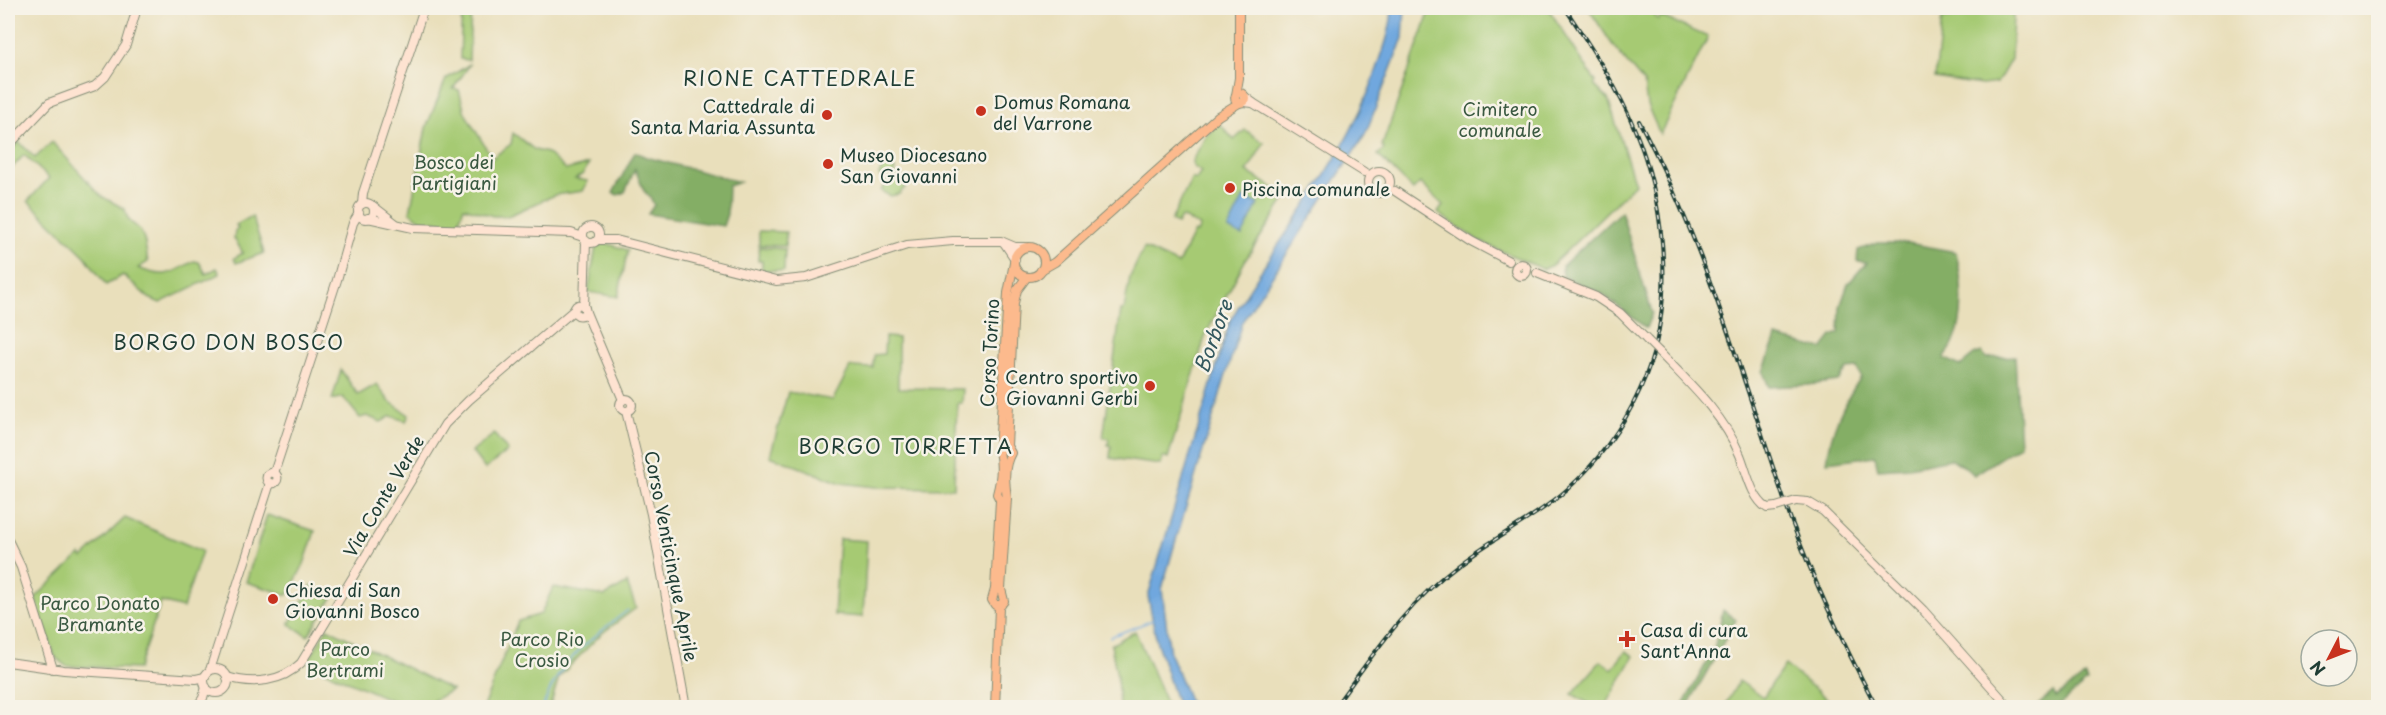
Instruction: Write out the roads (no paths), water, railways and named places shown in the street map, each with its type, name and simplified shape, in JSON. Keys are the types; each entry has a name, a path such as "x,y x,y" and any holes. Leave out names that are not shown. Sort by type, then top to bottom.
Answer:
{"main road":[{"path":"1068,250 1043,253 1034,246 1024,247 1015,261 1017,273 1026,278 1055,262 1240,98 1239,8"},
{"path":"1041,270 1044,261 1043,253"},
{"name":"Corso Torino","path":"1004,446 1008,293 1015,261"},
{"name":"Corso Torino","path":"998,605 1004,601 1001,589 1003,499 997,495 1000,487 999,450 1004,446 1014,303 1017,290 1026,278"},
{"name":"Corso Torino","path":"991,708 998,605"},
{"name":"Corso Torino","path":"995,708 998,605"}],"street":[{"path":"8,146 49,103 95,86 105,77 126,45 137,8"},
{"path":"196,708 203,698 206,678 214,660 270,483 267,476 274,473 352,233 364,217 374,213 368,204 368,185 424,8"},
{"path":"1240,98 1253,103 1367,174 1385,172 1389,177 1390,188"},
{"path":"1367,174 1373,191 1380,193 1390,188"},
{"path":"1390,188 1483,248 1521,268 1596,297 1620,313 1701,397 1722,424 1736,446 1756,498 1767,508 1796,501 1811,503 1822,511 1923,610 2010,708"},
{"path":"368,204 359,208 364,217 399,225 426,229 571,233 616,240 776,281 806,278 906,245 953,241 1001,241 1015,247 1024,247"},
{"path":"368,204 399,225"},
{"path":"580,310 586,256 591,237"},
{"path":"1001,241 1011,250 1015,261"},
{"name":"Via Conte Verde","path":"201,708 208,697 222,691 227,681 278,678 294,670 301,663 445,424 469,400 565,319 580,310"},
{"name":"Corso Venticinque Aprile","path":"580,310 592,325 623,400 620,407 626,411 651,514 687,708"},
{"path":"8,540 19,564 51,668"},
{"path":"8,662 51,668 227,681"},
{"path":"206,678 215,693"}],"water":[{"path":"1392,8 1405,8 1403,38 1365,135 1242,322 1162,589 1170,654 1192,707 1178,707 1157,643 1148,596 1230,321 1330,168 1348,136 1364,103 1385,46"},
{"path":"1244,197 1258,204 1242,236 1228,229"}],"waterway":[{"path":"543,708 557,677 577,652 628,610"},
{"path":"1110,637 1153,620"}],"railway":[{"path":"1334,708 1362,669 1423,595 1459,564 1557,498 1587,470 1625,419 1651,361 1662,305 1663,275 1662,244 1653,185 1635,130 1620,98 1565,8"},
{"path":"1639,121 1685,217 1704,266 1809,566 1841,637 1877,708"}],"place":[{"name":"Domus Romana del Varrone","path":"981,111"},
{"name":"Cattedrale di Santa Maria Assunta","path":"827,115"},
{"name":"Museo Diocesano San Giovanni","path":"828,164"},
{"name":"Piscina comunale","path":"1230,188"},
{"name":"Centro sportivo Giovanni Gerbi","path":"1150,386"},
{"name":"Chiesa di San Giovanni Bosco","path":"273,599"},
{"name":"Casa di cura Sant'Anna","path":"1627,639"}],"district":[{"name":"RIONE CATTEDRALE","path":"800,78"},
{"name":"BORGO DON BOSCO","path":"229,342"},
{"name":"BORGO TORRETTA","path":"906,446"}],"park label":[{"name":"Cimitero comunale","path":"1500,118"},
{"name":"Bosco dei Partigiani","path":"454,171"},
{"name":"Parco Donato Bramante","path":"100,612"},
{"name":"Parco Rio Crosio","path":"542,648"},
{"name":"Parco Bertrami","path":"345,658"}],"water label":[{"name":"Borbore","path":"1213,336"}]}
